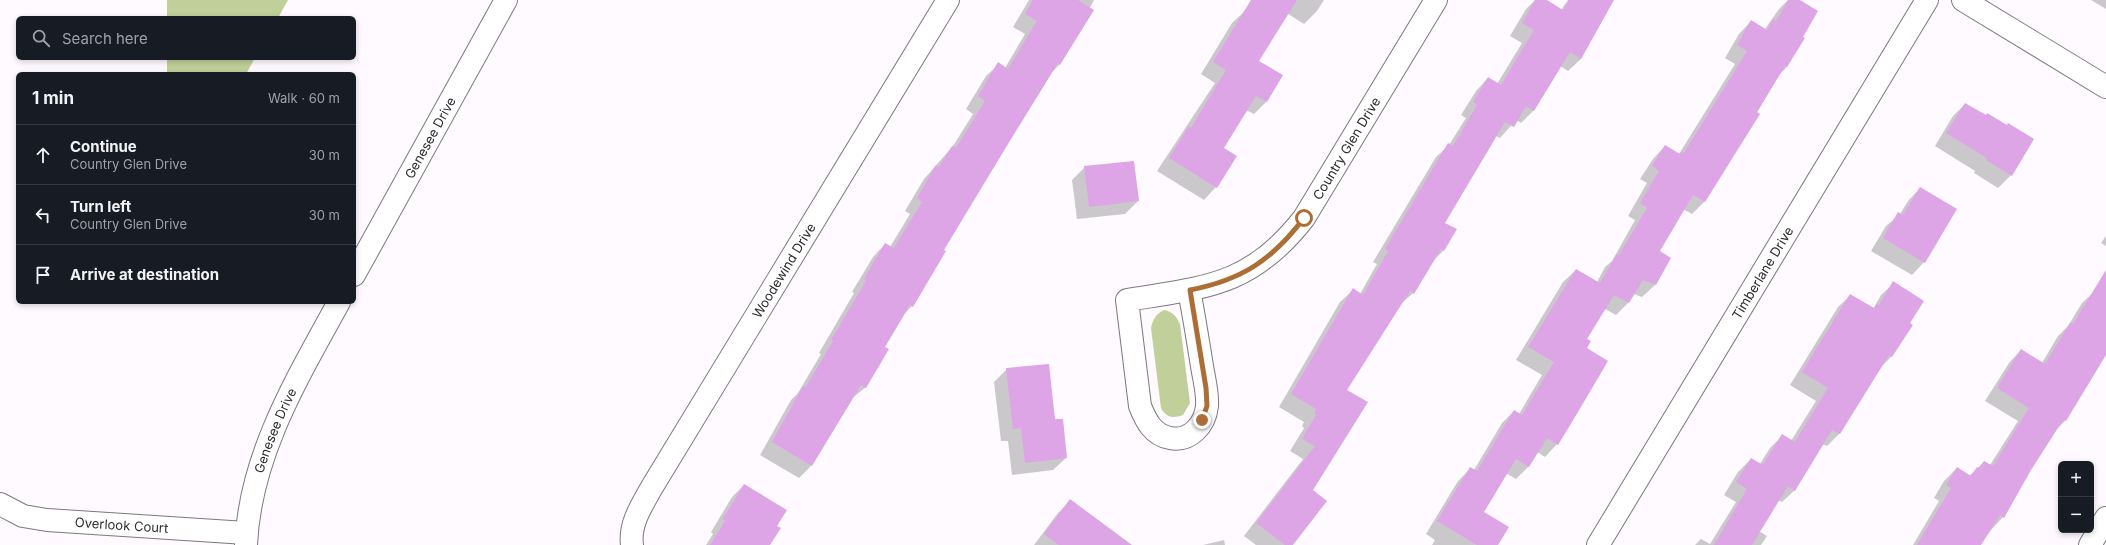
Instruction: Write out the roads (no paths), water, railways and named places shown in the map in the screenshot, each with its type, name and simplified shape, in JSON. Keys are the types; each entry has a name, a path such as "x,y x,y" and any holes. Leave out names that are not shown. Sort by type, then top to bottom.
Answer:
{"street":[{"name":"Genesee Drive","path":"356,272 506,0"},
{"name":"Woodewind Drive","path":"632,545 632,530 639,510 652,487 948,0"},
{"name":"Country Glen Drive","path":"1190,290 1206,388 1207,406 1196,431 1186,438 1170,438 1157,433 1147,422 1140,406 1128,300 1190,290 1227,280 1269,257 1286,241 1304,218 1436,0"},
{"name":"Timberlane Drive","path":"1598,545 1927,0"},
{"path":"1962,0 2106,87"},
{"name":"Genesee Drive","path":"246,539 259,467 279,413 338,304"},
{"name":"Overlook Court","path":"0,504 23,516 47,520 246,539"},
{"path":"2090,545 2106,518"}]}
